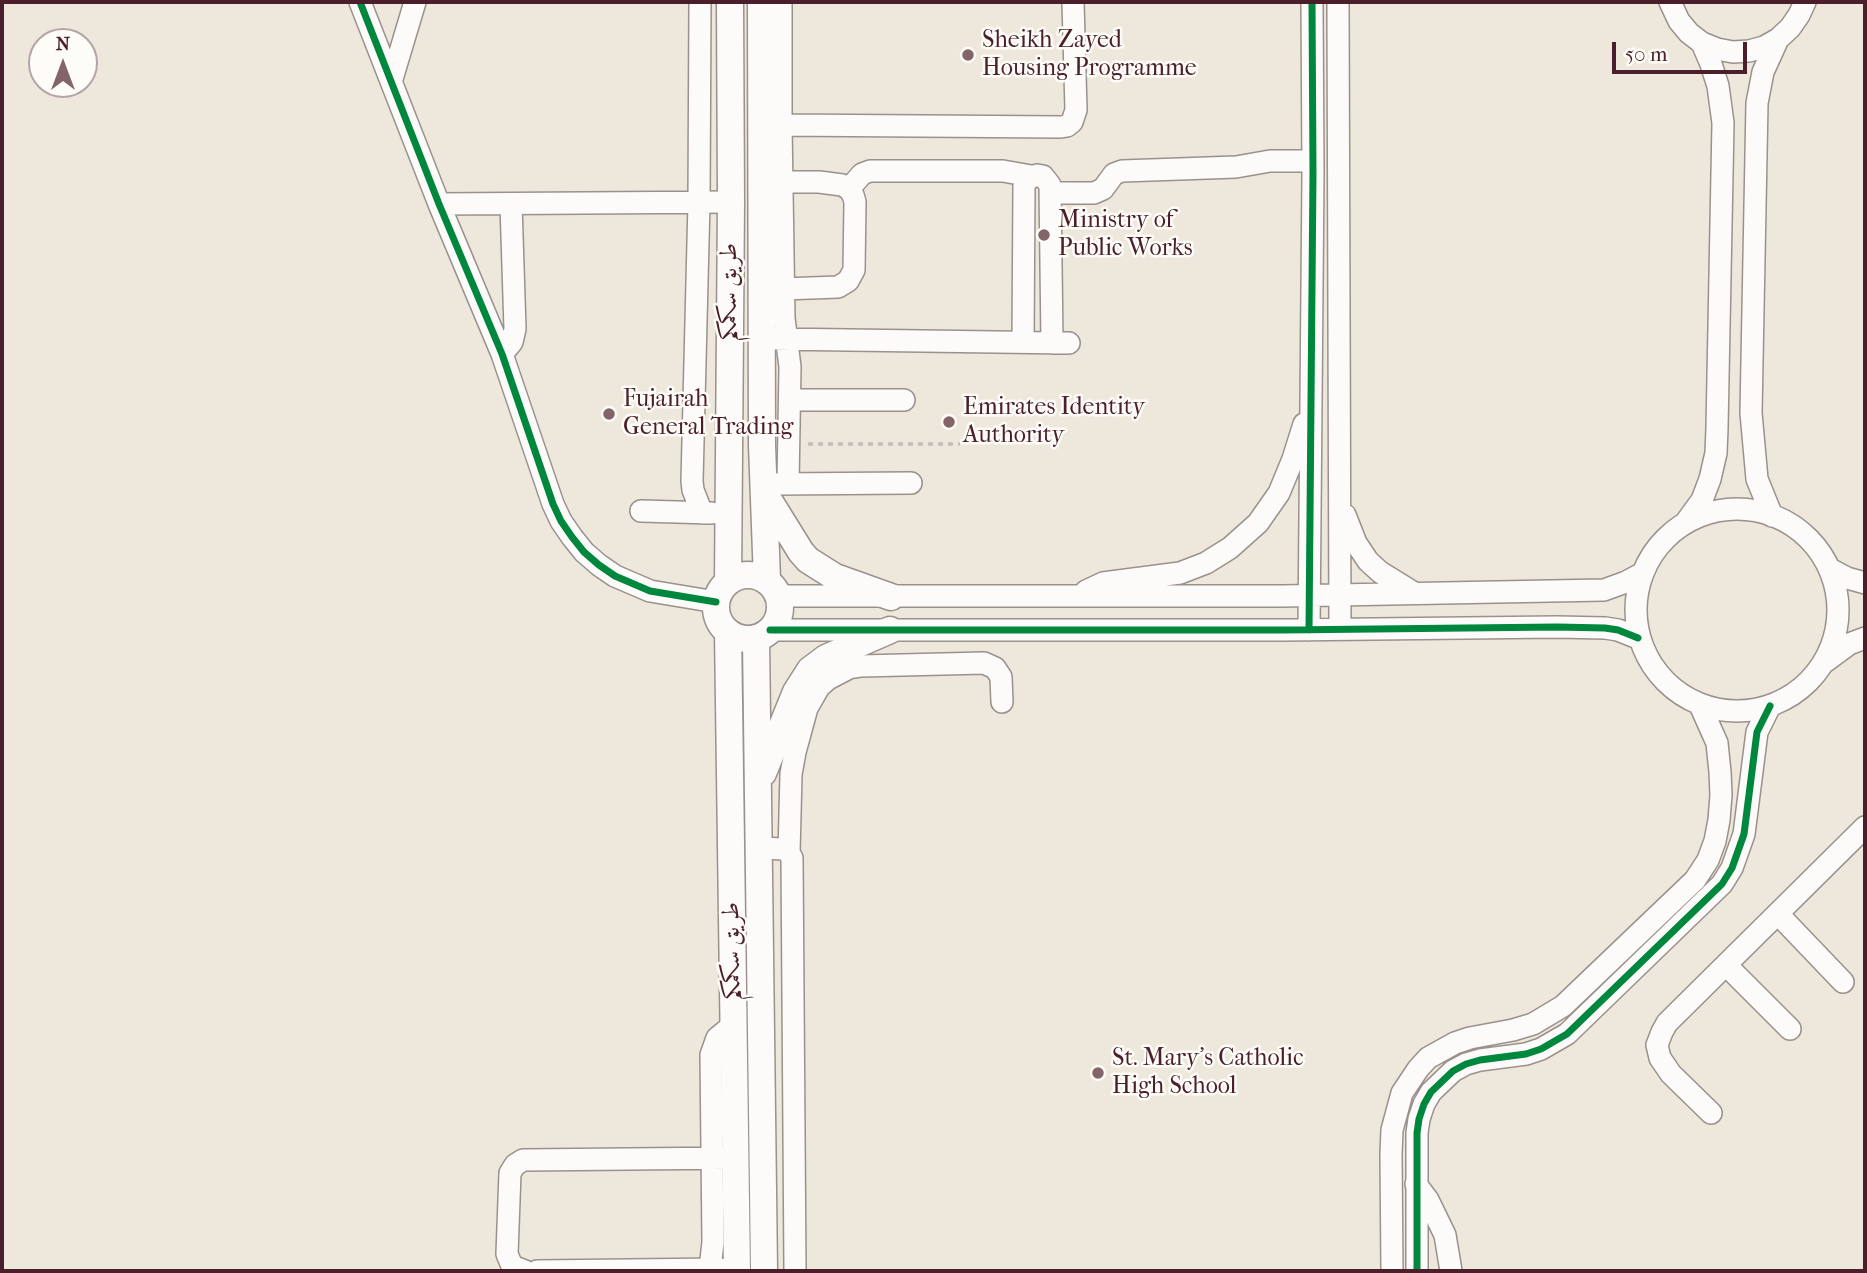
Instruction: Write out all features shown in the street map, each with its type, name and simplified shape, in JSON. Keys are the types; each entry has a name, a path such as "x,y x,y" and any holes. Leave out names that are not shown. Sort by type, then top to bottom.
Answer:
{"main road":[{"name":"طريق سكمكم","path":"722,592 729,513 730,2"},
{"name":"طريق سكمكم","path":"761,2 774,339 772,588"},
{"path":"771,487 801,552 808,560 835,577 891,597"},
{"path":"743,575 759,576 772,588 780,609 779,617 763,634 741,638 728,632 718,618 722,592 743,575"},
{"path":"758,785 796,692 810,670 827,658 890,630"},
{"name":"طريق سكمكم","path":"728,632 734,1024 724,1158 737,1270"},
{"name":"طريق سكمكم","path":"763,634 758,785 764,1271"}],"street":[{"path":"360,2 439,204 502,354 553,504 566,529 584,552 615,576 632,585 660,593 722,592"},
{"path":"392,79 415,2"},
{"path":"700,2 699,202 692,481 702,513"},
{"path":"774,339 784,326 781,2"},
{"path":"781,125 1067,126 1072,122 1076,110 1073,2"},
{"path":"1309,630 1312,2"},
{"path":"1338,2 1340,629"},
{"path":"1670,2 1679,22 1689,33 1702,43 1733,52 1764,47 1778,39 1795,22 1805,2"},
{"path":"1772,516 1757,479 1751,413 1757,103 1763,72 1778,39"},
{"path":"1686,522 1702,500 1710,479 1716,453 1717,428 1723,123 1718,86 1702,43"},
{"path":"1051,193 1094,193 1102,189 1114,174 1122,171 1236,167 1270,160 1313,167"},
{"path":"774,339 1060,343 1051,193 1048,180 1043,176 1003,171 878,171 862,174 849,189"},
{"path":"1023,342 1023,191 1026,180 1031,176"},
{"path":"782,182 842,185 849,189 855,202 852,276 838,287 783,289"},
{"path":"439,204 731,202"},
{"path":"502,354 512,342 515,329 511,204"},
{"path":"774,339 790,358 790,400 789,444 771,487 911,483"},
{"path":"1079,596 1103,583 1165,576 1194,568 1219,556 1245,536 1270,508 1279,492 1293,459 1311,398"},
{"path":"790,400 904,400"},
{"path":"1339,496 1350,529 1363,554 1380,572 1415,593"},
{"path":"1738,509 1772,516 1790,524 1807,537 1830,569 1837,593 1838,616 1832,648 1810,681 1791,696 1770,706 1735,712 1700,705 1672,690 1651,666 1638,638 1634,606 1641,574 1652,554 1667,536 1686,522 1720,510 1738,509"},
{"path":"641,511 729,513"},
{"path":"1830,569 1865,583"},
{"path":"772,588 891,597 1309,595 1604,590 1641,574"},
{"path":"763,634 890,630 1605,628 1638,638"},
{"path":"1824,662 1865,638"},
{"path":"795,1271 792,858 789,853 791,774 807,708 819,687 828,679 849,668 861,666 984,663 995,668 1001,677 1002,702"},
{"path":"1392,1271 1392,1130 1402,1093 1418,1069 1428,1058 1455,1043 1533,1024 1563,1006 1695,880 1709,860 1719,820 1720,772 1717,743 1700,705"},
{"path":"1417,1271 1416,1148 1419,1119 1431,1092 1452,1071 1466,1064 1526,1054 1567,1034 1722,884 1732,869 1744,834 1754,746 1757,732 1770,706"},
{"path":"1711,1112 1671,1074 1660,1058 1657,1045 1667,1023 1865,827"},
{"path":"760,848 778,848 789,853"},
{"path":"1778,914 1843,982"},
{"path":"1726,965 1790,1029"},
{"path":"525,1271 512,1266 507,1254 510,1173 515,1165 523,1160 724,1158 707,1270"},
{"path":"1416,1184 1428,1200 1445,1236 1451,1271"},
{"path":"537,1271 737,1270"}],"path":[{"path":"789,444 960,444"}],"cycle path":[{"path":"360,2 439,204 502,354 561,521 584,552 615,576 650,591 716,602"},
{"path":"1309,630 1312,2"},
{"path":"770,630 1557,627 1605,628 1638,638"},
{"path":"1417,1271 1417,1133 1424,1104 1431,1092 1453,1071 1466,1064 1526,1054 1567,1034 1722,884 1732,868 1744,834 1757,732 1770,706"}],"place":[{"name":"Sheikh Zayed Housing Programme","path":"968,55"},
{"name":"Ministry of Public Works","path":"1044,235"},
{"name":"Fujairah General Trading","path":"609,414"},
{"name":"Emirates Identity Authority","path":"949,422"},
{"name":"St. Mary's Catholic High School","path":"1098,1073"}]}
